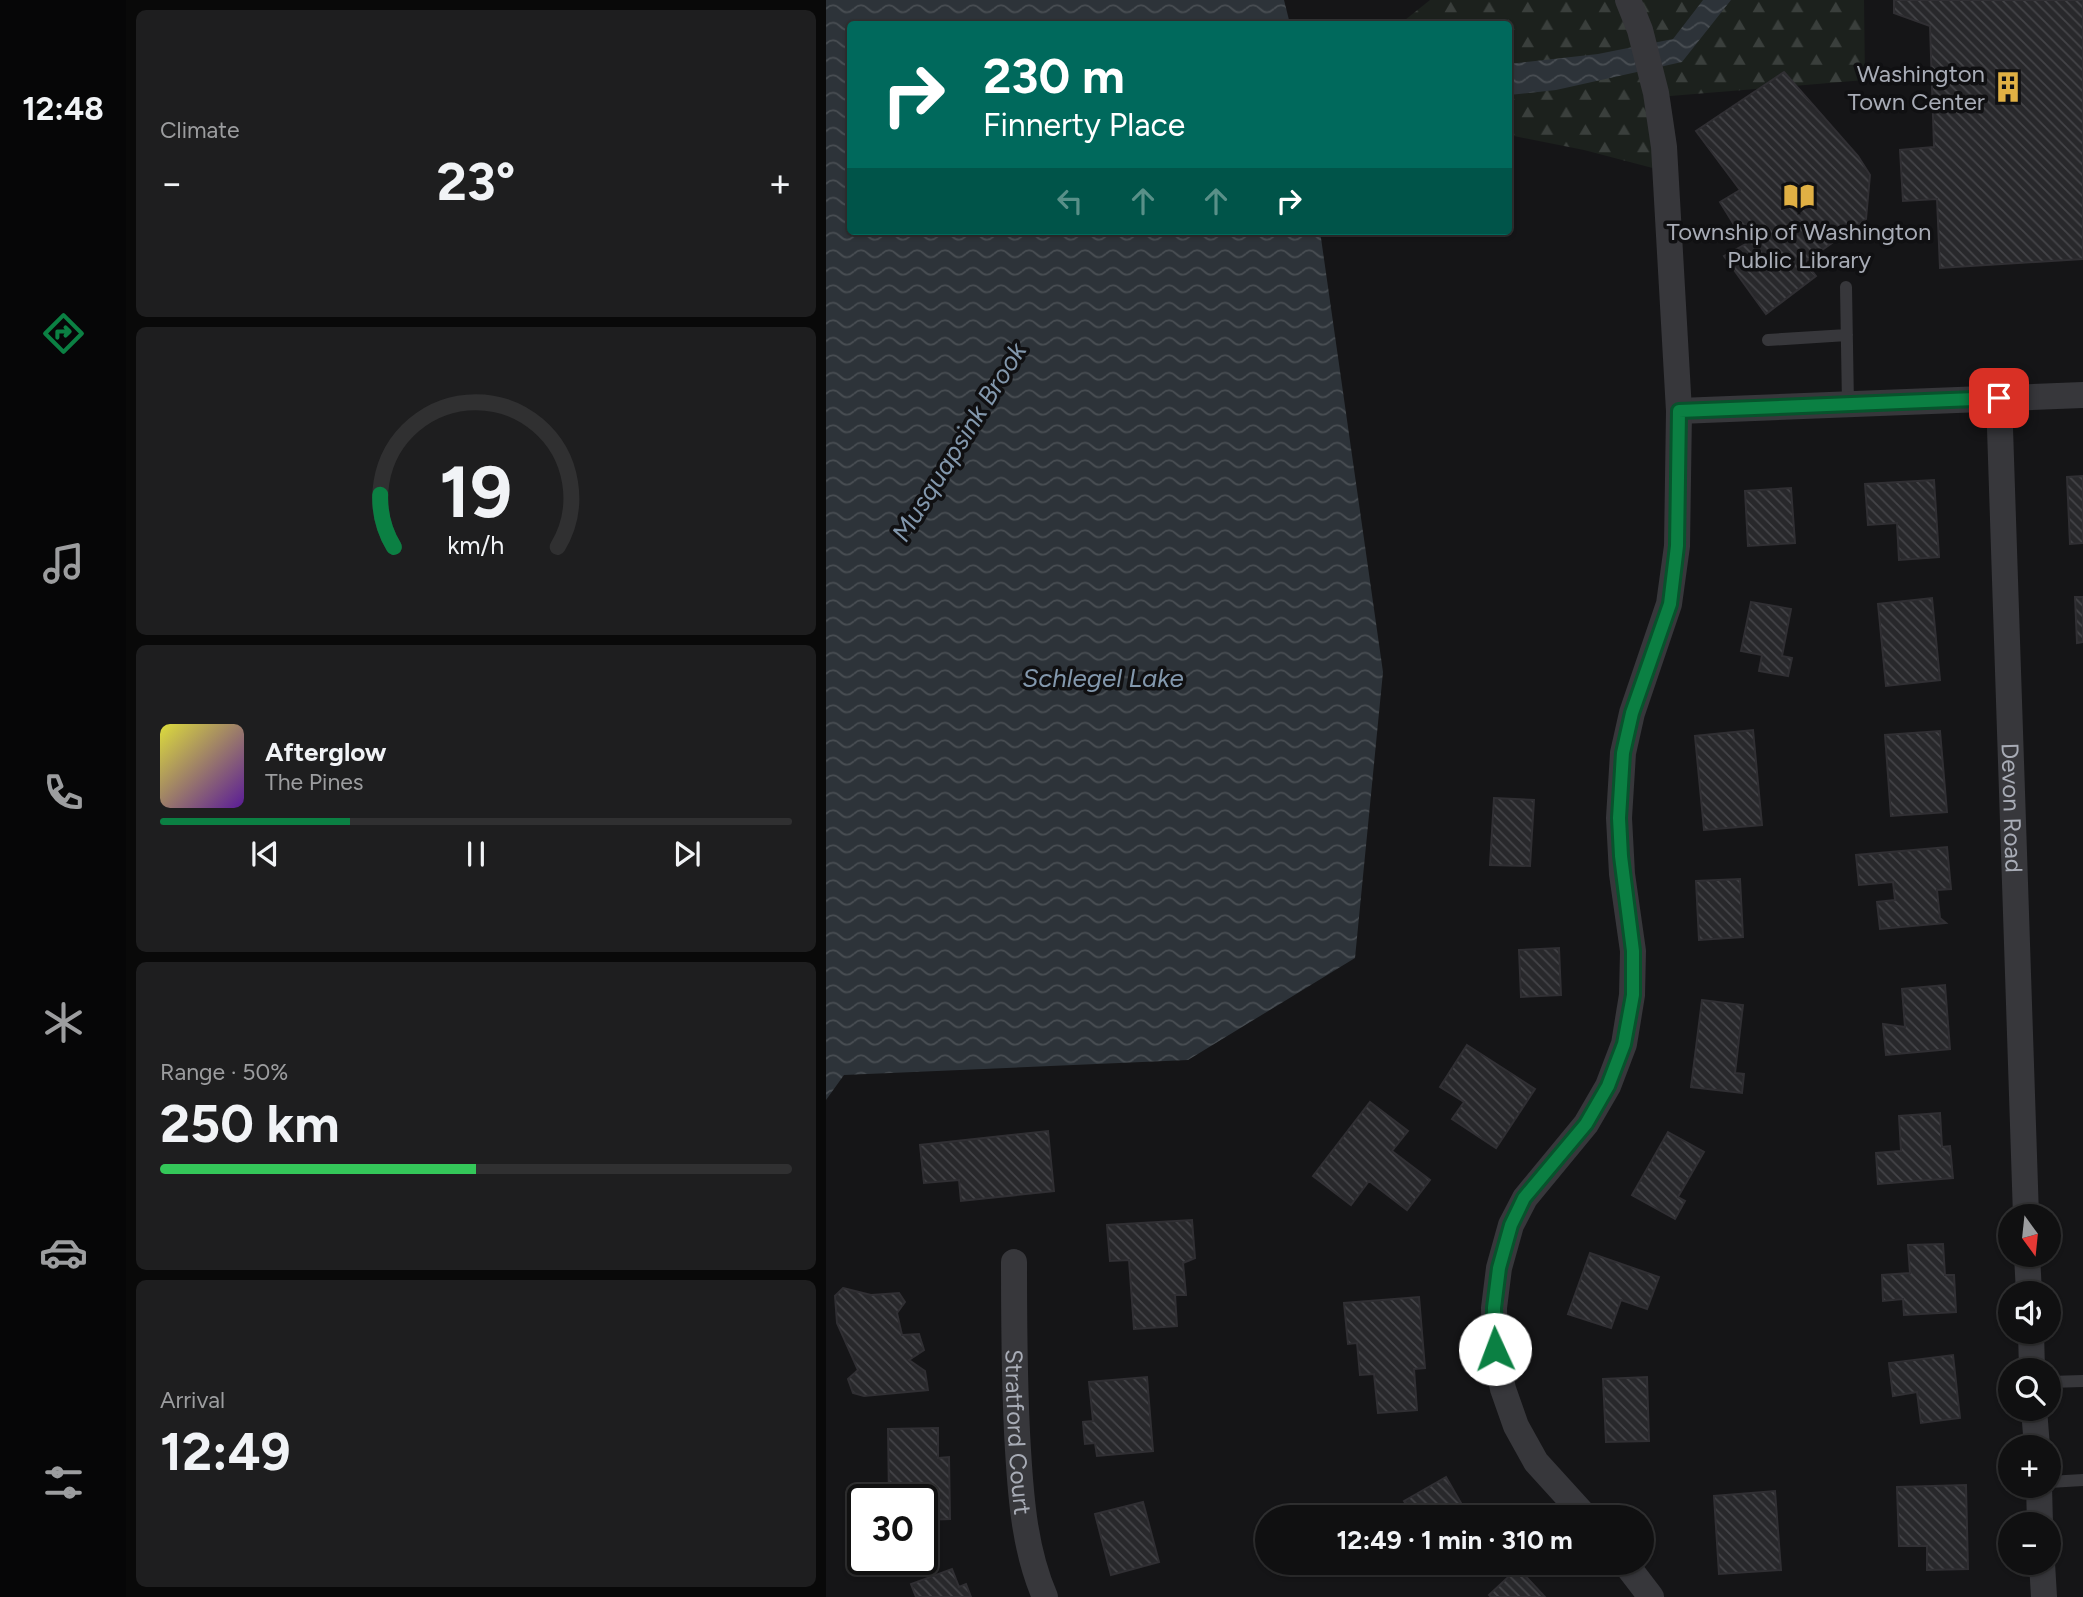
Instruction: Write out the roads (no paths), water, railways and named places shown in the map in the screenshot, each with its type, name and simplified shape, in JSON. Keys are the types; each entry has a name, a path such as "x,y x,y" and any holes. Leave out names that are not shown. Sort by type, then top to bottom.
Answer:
{"street":[{"path":"1575,1505 1536,1462 1516,1426 1503,1389 1495,1349 1494,1308 1499,1268 1511,1225 1524,1198 1586,1124 1608,1086 1624,1044 1633,995 1633,951 1619,818 1623,753 1632,713 1670,604 1677,546 1679,411 1665,158 1653,78 1640,30 1628,0"},
{"path":"1679,411 2083,395"},
{"name":"Devon Road","path":"1999,398 2026,1204"},
{"name":"Stratford Court","path":"1014,1262 1014,1380 1022,1512 1045,1597"},
{"path":"1634,1575 1651,1597"},
{"path":"2043,1575 2044,1597"}],"lane":[{"path":"1846,287 1848,405"},
{"path":"1768,340 1847,335"},
{"path":"2061,1382 2083,1381"},
{"path":"2061,1481 2083,1480"}],"water":[{"name":"Schlegel Lake","path":"826,0 1284,0 1289,21 847,21 847,235 1321,235 1383,672 1355,958 1188,1060 844,1075 826,1100"},
{"path":"1703,0 1731,0 1682,62 1556,90 1512,95 1512,64 1598,54 1673,39"}],"place":[{"name":"Washington Town Center","path":"2008,87"},
{"name":"Township of Washington Public Library","path":"1799,196"}],"water label":[{"name":"Musquapsink Brook","path":"959,442"}]}
